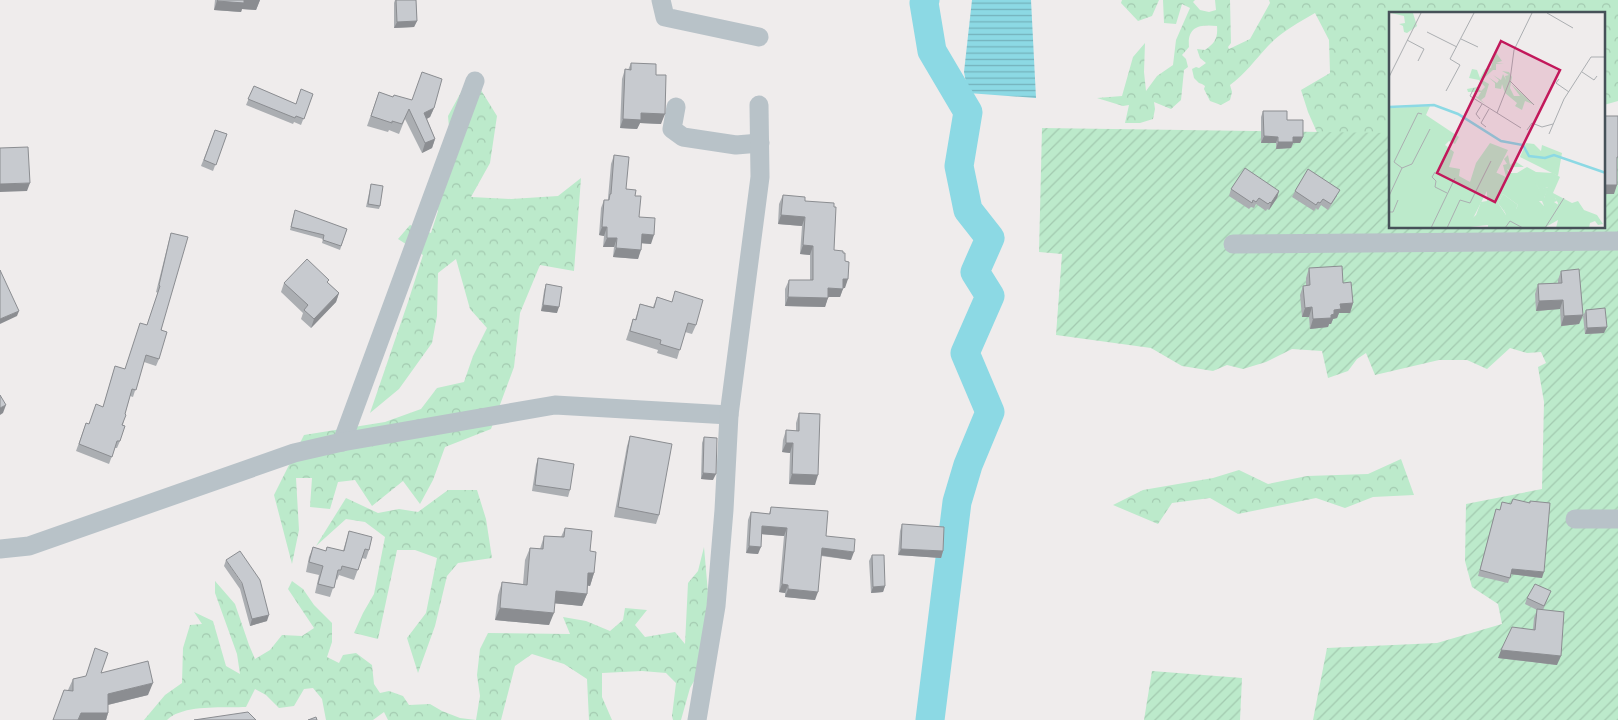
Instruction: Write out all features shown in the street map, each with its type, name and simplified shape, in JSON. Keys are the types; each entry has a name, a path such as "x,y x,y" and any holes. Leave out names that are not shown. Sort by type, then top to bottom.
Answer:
{"street":[{"path":"661,0 664,17 758,37"},
{"path":"342,442 475,81"},
{"path":"697,720 716,606 729,416 760,177 759,105"},
{"path":"676,107 672,129 683,137 736,145 760,143"},
{"path":"1233,244 1618,241"},
{"path":"0,549 29,546 294,453 342,442 555,405 729,416"},
{"path":"1575,519 1618,519"}],"green space":[{"path":"1122,0 1159,0 1152,16 1138,21 1121,3"},
{"path":"1163,0 1195,0 1193,2 1200,10 1209,12 1216,10 1215,0 1230,0 1231,43 1228,47 1229,49 1250,39 1270,3 1269,0 1618,0 1618,101 1606,104 1606,12 1389,12 1389,201 1323,146 1308,112 1301,90 1330,73 1329,40 1315,13 1278,36 1245,72 1230,85 1232,92 1230,100 1221,105 1210,101 1204,89 1205,86 1194,78 1192,69 1199,68 1206,63 1200,58 1197,49 1205,50 1211,45 1217,34 1217,26 1205,25 1196,28 1190,35 1189,47 1182,55 1186,59 1188,67 1184,70 1181,100 1171,109 1154,102 1153,119 1140,123 1125,123 1129,105 1123,106 1097,98 1122,96 1133,57 1145,43 1144,72 1146,91 1157,76 1173,65 1176,40 1190,8 1182,4 1176,24 1164,23"},
{"path":"471,74 497,116 490,163 471,197 511,199 558,196 581,178 574,271 540,265 520,313 514,367 491,429 445,447 433,480 420,504 403,481 372,506 355,480 338,482 330,509 310,507 312,478 296,478 299,530 292,564 274,495 304,435 385,422 421,409 437,388 464,382 473,356 487,328 470,309 456,259 438,273 437,316 432,343 399,389 370,413 423,255 398,239 410,225 431,233 438,211 428,190 449,127 448,116"},
{"path":"1042,128 1389,133 1389,229 1606,229 1606,137 1618,137 1618,720 1313,720 1327,648 1437,643 1502,624 1498,604 1472,587 1465,561 1466,504 1542,489 1544,402 1538,367 1546,363 1541,352 1527,353 1510,348 1487,369 1467,360 1439,360 1375,375 1366,353 1357,359 1348,371 1328,378 1322,351 1292,349 1266,362 1243,369 1227,365 1213,371 1182,366 1151,348 1056,335 1062,254 1039,252"},
{"path":"1401,459 1414,495 1373,497 1345,508 1316,498 1238,514 1210,498 1172,503 1158,524 1113,505 1143,490 1213,478 1239,470 1268,484 1307,476 1368,474"},
{"path":"448,490 477,490 486,519 492,558 458,563 447,576 435,626 418,673 407,638 426,613 437,558 415,550 397,550 378,639 354,633 374,594 385,537 365,522 346,519 316,546 346,498 378,513 399,509 418,512"},
{"path":"704,547 708,593 701,669 690,688 681,720 673,720 672,716 676,683 666,673 642,671 602,673 602,697 612,720 589,720 587,679 564,664 532,654 515,666 501,720 476,720 480,696 477,675 480,649 488,633 570,634 563,617 586,621 610,631 623,620 625,608 647,610 635,625 645,637 675,632 685,644 688,583 698,571"},
{"path":"215,581 235,604 255,659 270,650 282,635 302,636 314,628 288,589 292,581 303,589 314,605 332,623 332,642 327,657 339,663 343,655 356,653 372,665 374,684 380,693 389,691 403,696 409,705 430,704 460,718 476,720 388,720 384,712 373,720 326,720 322,699 313,688 304,689 294,706 279,708 266,695 255,689 246,707 193,709 183,711 167,720 144,720 165,695 182,683 183,648 190,625 202,624 194,612 213,621 226,666 240,674 237,654 215,593"},
{"path":"1152,671 1242,678 1240,720 1144,720"}],"water":[{"path":"972,0 1031,0 1036,98 968,93 964,72"}],"building":[{"path":"244,0 244,3 217,1"},
{"path":"396,0 416,0 417,21 397,22"},
{"path":"631,63 656,64 656,75 666,75 665,114 641,113 641,120 623,119 625,69 631,70"},
{"path":"422,72 442,79 434,108 424,113 435,139 425,143 409,109 402,124 392,121 392,123 371,116 379,92 393,97 394,95 412,100"},
{"path":"254,86 296,104 301,89 313,94 304,119 296,116 295,118 248,99"},
{"path":"1263,111 1287,111 1287,120 1303,120 1303,137 1293,137 1293,142 1278,142 1278,137 1264,136"},
{"path":"1606,116 1618,116 1617,185 1606,185"},
{"path":"215,130 227,134 216,165 204,160"},
{"path":"28,147 30,183 0,184 0,148"},
{"path":"614,155 629,157 626,189 636,190 635,196 641,196 639,217 655,218 654,235 642,234 641,250 616,248 617,238 607,238 607,227 602,227 604,200 609,200 611,194"},
{"path":"1245,168 1279,191 1271,203 1268,204 1259,198 1256,202 1253,200 1252,203 1231,189"},
{"path":"1308,169 1340,190 1331,204 1323,199 1316,205 1295,191"},
{"path":"371,184 383,186 380,206 368,204"},
{"path":"783,195 805,197 805,201 834,203 834,207 836,207 834,250 845,253 845,261 849,262 848,279 843,279 843,289 828,288 828,298 788,297 789,280 813,280 813,246 803,245 805,217 781,215"},
{"path":"295,210 347,229 341,246 323,240 324,235 291,227"},
{"path":"171,233 188,237 161,330 167,332 159,359 146,355 136,390 132,389 122,425 125,426 120,441 117,441 112,457 79,444 86,423 89,424 96,404 103,407 115,366 125,369 140,323 147,325 160,286"},
{"path":"307,259 329,280 327,282 339,293 314,319 304,310 308,305 284,283"},
{"path":"1342,266 1343,283 1351,282 1353,303 1340,304 1341,309 1334,310 1331,318 1313,319 1312,307 1305,308 1303,286 1310,285 1309,268"},
{"path":"1579,269 1583,315 1564,316 1563,300 1539,301 1538,284 1562,283 1561,271"},
{"path":"0,270 19,311 0,319"},
{"path":"546,284 562,287 559,307 543,305"},
{"path":"675,291 703,300 696,325 688,323 680,350 660,344 661,340 630,331 633,319 636,320 640,304 654,308 657,297 672,302"},
{"path":"1605,308 1607,327 1587,328 1586,310"},
{"path":"0,395 6,405 0,408"},
{"path":"799,413 820,414 818,475 792,474 793,443 786,443 786,430 799,431"},
{"path":"630,436 672,444 659,515 618,507"},
{"path":"704,437 717,438 716,474 703,473"},
{"path":"538,458 574,464 570,490 535,485"},
{"path":"1513,499 1530,503 1530,501 1550,503 1544,572 1512,569 1510,578 1480,570 1496,509 1500,510 1502,502 1511,504"},
{"path":"771,507 828,511 826,536 855,539 854,552 822,548 818,592 788,589 788,585 782,584 787,528 762,526 761,547 749,546 751,512 770,514"},
{"path":"902,524 944,527 943,551 901,549"},
{"path":"565,528 592,531 590,551 596,552 594,573 588,573 587,594 556,591 554,613 500,608 502,582 527,585 530,548 543,549 544,536 564,537"},
{"path":"349,531 372,537 369,550 365,549 358,570 342,566 341,570 338,570 334,588 318,584 323,566 309,562 313,547 326,551 327,547 344,551"},
{"path":"240,551 260,580 269,615 252,619 242,583 226,560"},
{"path":"872,555 884,555 885,586 873,587"},
{"path":"1535,584 1551,591 1544,606 1527,598"},
{"path":"1537,609 1564,612 1561,656 1501,650 1512,627 1535,630"},
{"path":"95,648 108,653 101,673 148,661 153,683 108,694 108,713 81,713 78,720 53,720 64,690 73,691 73,679 86,676"},
{"path":"248,712 256,720 194,720"}],"waterway":[{"path":"925,0 932,51 968,112 959,166 968,210 990,238 975,272 990,296 965,353 990,412 968,465 957,502 930,720"}]}
